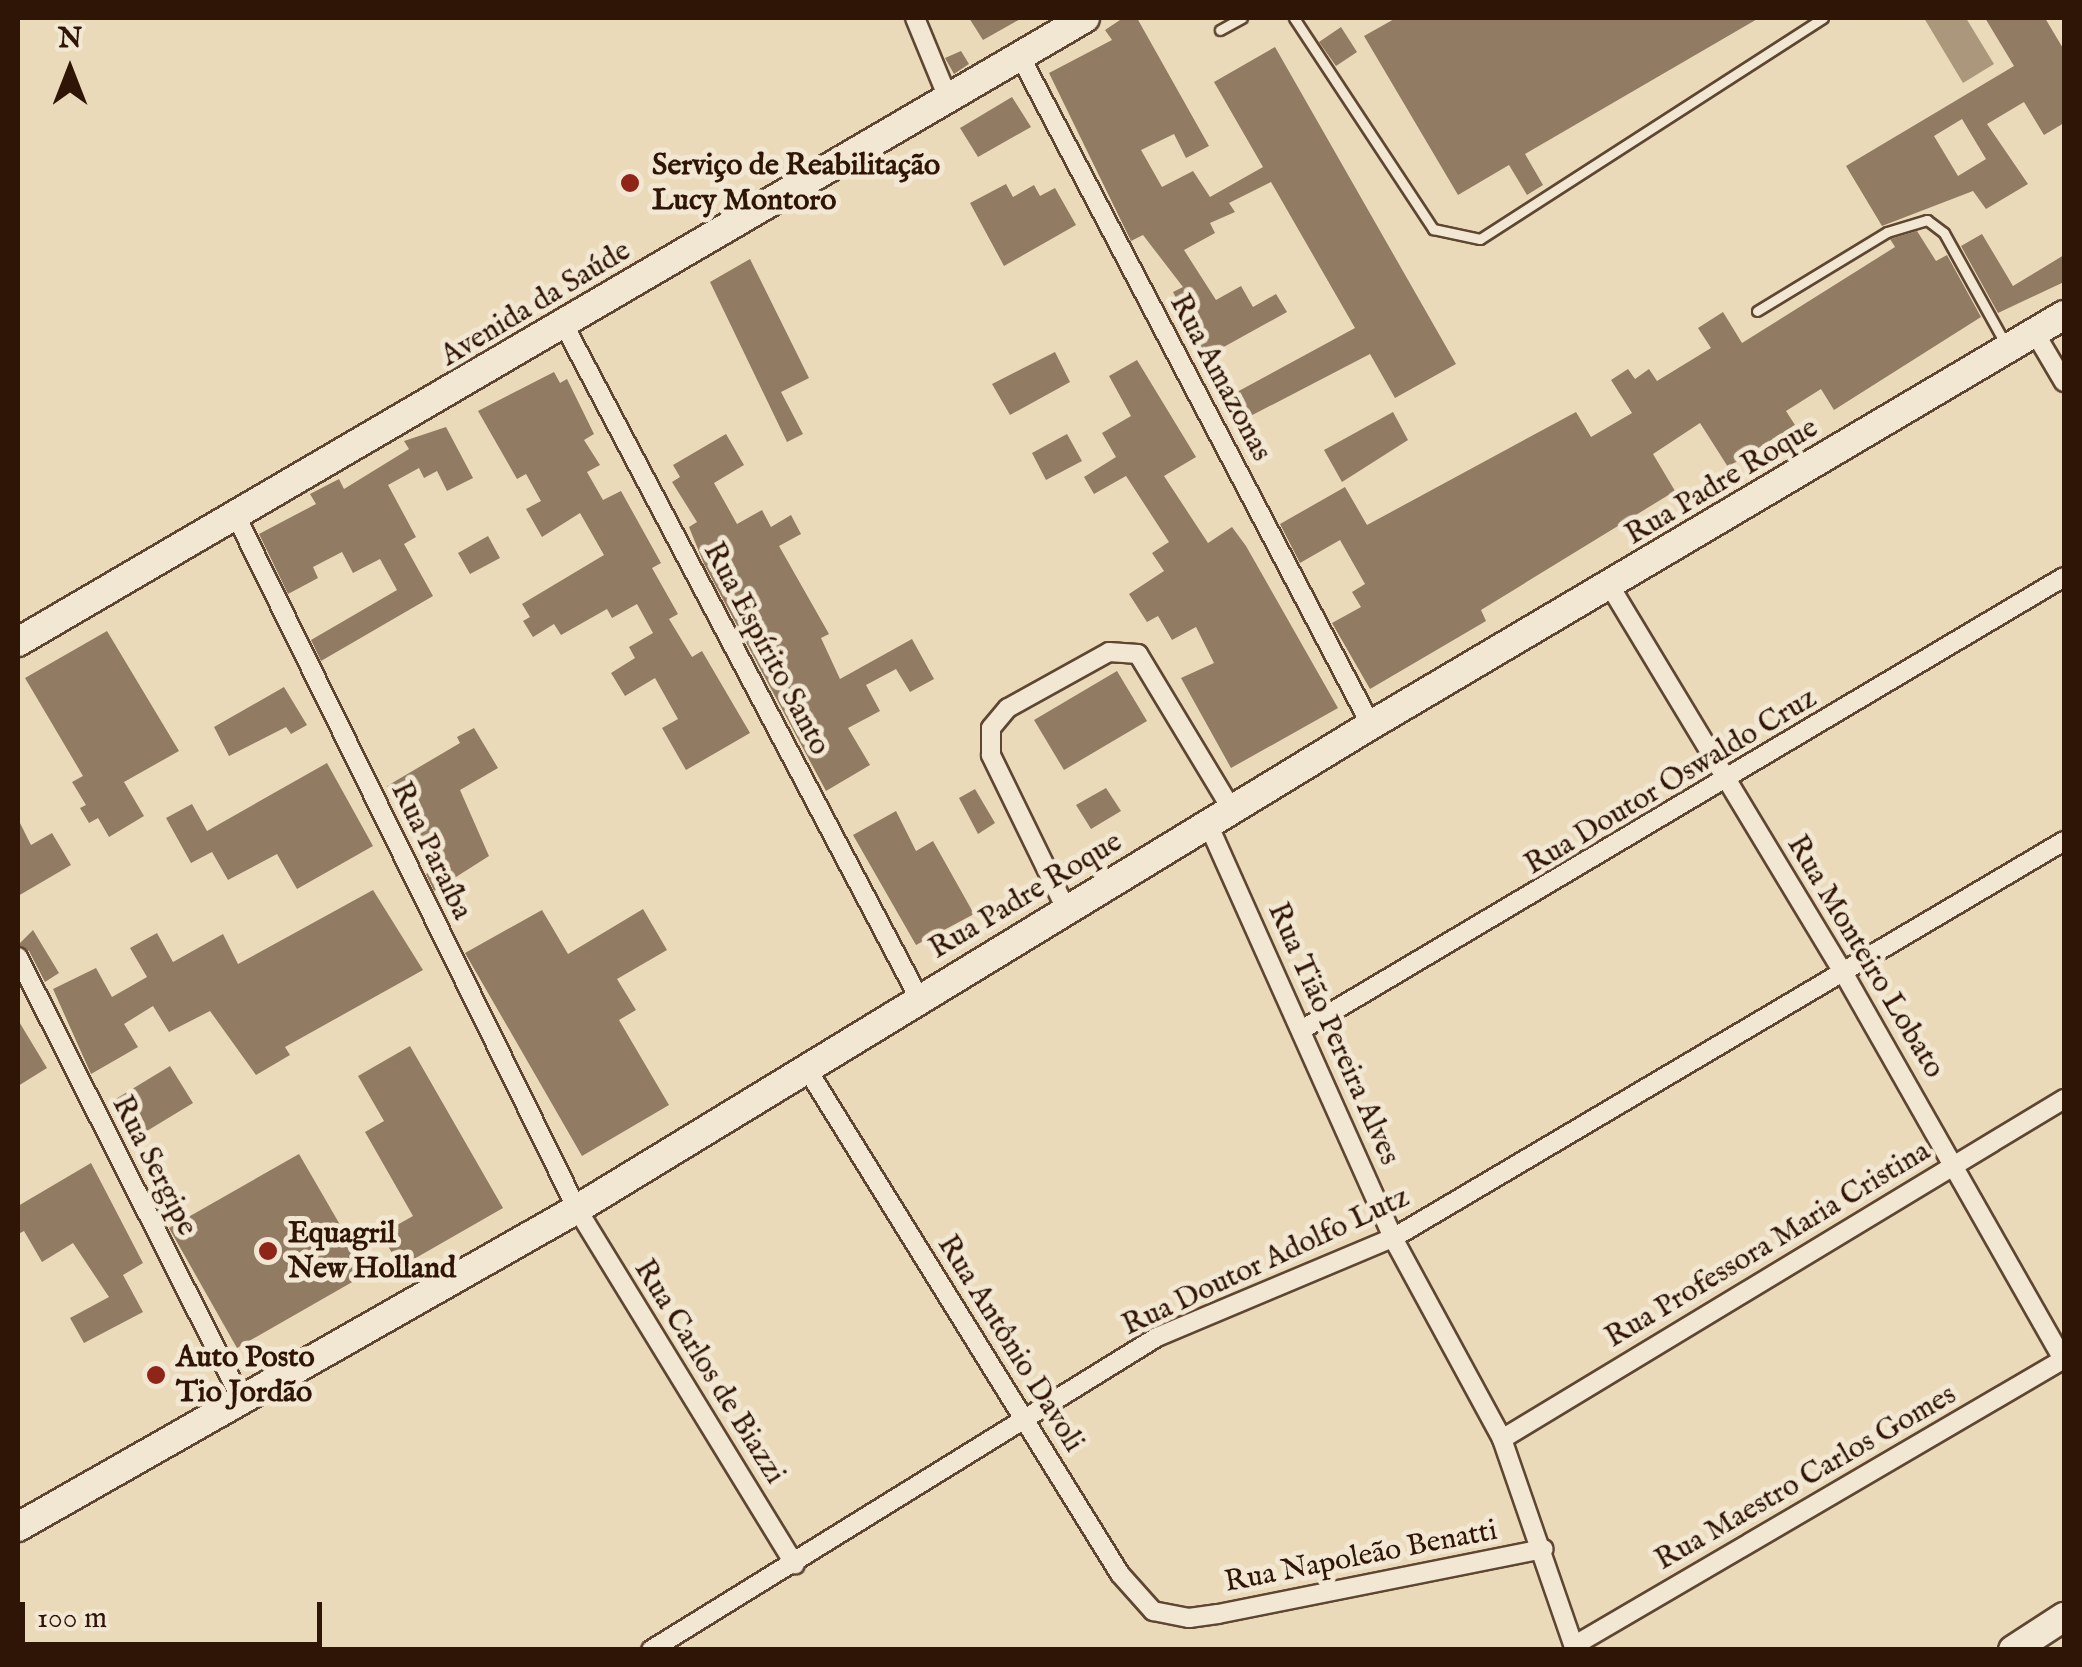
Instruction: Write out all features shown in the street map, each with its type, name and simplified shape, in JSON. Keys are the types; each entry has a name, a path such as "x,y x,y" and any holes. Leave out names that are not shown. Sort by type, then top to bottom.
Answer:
{"street":[{"path":"916,18 948,98"},
{"name":"Avenida da Saúde","path":"18,642 237,518 1085,18"},
{"name":"Rua Amazonas","path":"1020,56 1371,724"},
{"name":"Rua Padre Roque","path":"18,1527 576,1208 1371,724 2064,315"},
{"name":"Rua Espírito Santo","path":"564,325 919,998"},
{"path":"2035,333 2064,382"},
{"name":"Rua Paraíba","path":"237,518 576,1208"},
{"name":"Rua Doutor Oswaldo Cruz","path":"1303,1029 1728,781 2064,577"},
{"name":"Rua Monteiro Lobato","path":"1610,586 1843,972 2064,1360"},
{"name":"Rua Tião Pereira Alves","path":"1067,911 991,755 991,728 1008,708 1109,652 1130,650 1148,664 1220,817 1303,1029 1393,1238 1502,1439 1544,1549 1575,1647"},
{"name":"Rua Doutor Adolfo Lutz","path":"651,1650 795,1565 1157,1337 1393,1238 2064,841"},
{"name":"Rua Sergipe","path":"18,957 241,1399"},
{"name":"Rua Antônio Davoli","path":"808,1069 1138,1598 1165,1616 1188,1618"},
{"name":"Rua Professora Maria Cristina","path":"1502,1439 2064,1099"},
{"name":"Rua Carlos de Biazzi","path":"576,1208 795,1565"},
{"name":"Rua Maestro Carlos Gomes","path":"1575,1647 2064,1360"},
{"name":"Rua Napoleão Benatti","path":"1188,1618 1544,1549"},
{"path":"2013,1650 2064,1617"}],"lane":[{"path":"1220,30 1242,18"},
{"path":"1294,18 1434,229 1480,239 1823,18"},
{"path":"1757,311 1887,232 1927,220 1944,233 2008,348"}],"shaded area":[{"path":"1924,18 1966,18 1994,64 1963,83"}],"building":[{"path":"969,18 1022,18 983,40"},
{"path":"1123,18 1137,18 1209,146 1186,158 1174,134 1141,150 1162,187 1193,171 1210,197 1263,167 1214,82 1275,47 1456,364 1395,398 1370,354 1237,423 1224,399 1355,328 1271,182 1229,203 1235,212 1210,223 1215,233 1184,250 1216,300 1241,286 1253,307 1276,294 1287,312 1202,359 1188,341 1177,322 1186,317 1173,292 1183,287 1143,235 1131,241 1049,73 1112,40 1105,30"},
{"path":"1396,18 1759,18 1525,154 1543,185 1527,195 1509,165 1458,195 1364,36"},
{"path":"1985,18 2045,18 2064,50 2064,123 2044,135 2024,102 1987,124 2028,184 1986,209 1973,191 1882,226 1846,166 2014,66","holes":["1962,119 1986,159 1958,176 1934,136"]},
{"path":"1341,27 1357,52 1336,66 1319,42"},
{"path":"961,51 969,64 954,74 945,58"},
{"path":"1012,97 1031,127 978,157 960,128"},
{"path":"1006,184 1013,197 1034,185 1040,196 1055,188 1076,225 1004,266 970,203"},
{"path":"1917,231 1936,261 1947,255 1981,317 1834,410 1821,389 1786,411 1795,425 1728,467 1700,423 1653,454 1675,491 1481,610 1486,621 1370,689 1332,623 1361,607 1352,592 1365,584 1340,540 1300,563 1280,524 1345,487 1367,525 1576,412 1591,437 1632,413 1611,380 1628,369 1635,379 1649,369 1657,381 1711,348 1698,328 1723,312 1742,343 1895,247 1890,239"},
{"path":"1982,234 2013,286 2064,255 2064,282 1998,313 1961,246"},
{"path":"750,259 809,378 781,392 803,434 787,442 710,282"},
{"path":"1055,352 1070,382 1010,415 992,384"},
{"path":"1137,360 1196,457 1164,476 1208,543 1232,527 1338,708 1231,768 1181,678 1214,663 1196,627 1172,640 1158,616 1147,622 1129,594 1164,571 1152,553 1169,542 1126,476 1094,494 1084,477 1116,457 1102,433 1131,416 1109,376"},
{"path":"554,372 560,383 567,379 594,434 584,440 600,465 587,472 603,500 621,491 661,563 652,568 678,614 669,619 692,657 702,651 750,733 686,770 662,728 678,719 655,678 625,696 611,673 635,658 629,647 653,633 637,604 612,618 607,609 561,635 554,624 533,637 523,621 530,617 522,604 604,555 580,513 542,537 526,509 541,501 526,474 517,479 478,411"},
{"path":"1393,412 1408,440 1342,482 1324,450"},
{"path":"446,427 473,478 447,491 437,471 424,478 419,468 388,485 416,537 404,544 433,596 321,661 311,640 397,590 380,559 353,573 342,552 313,567 318,578 288,594 259,534 316,504 310,494 339,479 344,489 409,449 404,441"},
{"path":"726,434 744,465 714,483 737,524 762,510 771,527 791,515 801,534 779,546 829,634 821,638 840,679 912,639 934,679 910,692 896,669 866,685 880,711 848,728 870,765 826,791 704,564 689,527 697,522 672,482 680,477 673,465"},
{"path":"1067,434 1082,461 1046,480 1032,453"},
{"path":"488,536 500,558 470,574 458,553"},
{"path":"107,631 179,751 124,782 144,816 109,837 98,818 89,823 80,808 86,805 72,782 83,776 25,678"},
{"path":"1117,671 1147,721 1064,770 1034,720"},
{"path":"284,687 307,725 291,734 286,727 229,756 214,727"},
{"path":"474,728 498,768 460,790 489,856 434,891 426,874 432,871 387,786 460,743 457,737"},
{"path":"327,763 373,846 297,889 277,854 228,880 212,852 191,863 166,818 192,804 207,831"},
{"path":"1106,788 1121,811 1091,829 1076,805"},
{"path":"975,789 995,823 978,834 959,798"},
{"path":"896,811 916,851 933,841 974,914 916,945 853,835"},
{"path":"18,819 31,845 52,833 71,865 18,896"},
{"path":"373,890 423,970 285,1047 290,1055 256,1075 210,1011 169,1032 153,1006 124,1024 138,1047 91,1074 53,989 96,968 112,997 147,977 130,948 157,933 173,962 223,934 238,964"},
{"path":"643,909 667,950 617,979 636,1010 619,1020 669,1105 582,1156 465,953 542,910 568,954"},
{"path":"33,930 59,973 45,982 29,951 18,945"},
{"path":"18,1020 47,1068 18,1086"},
{"path":"410,1046 503,1208 400,1267 381,1234 413,1216 365,1132 384,1121 358,1076"},
{"path":"170,1066 193,1103 137,1137 114,1100"},
{"name":"Equagril New Holland","path":"299,1154 368,1273 237,1348 169,1228"},
{"path":"91,1163 143,1263 123,1275 143,1312 84,1343 70,1318 109,1297 73,1243 42,1262 24,1231 18,1234 18,1206"}],"place":[{"name":"Serviço de Reabilitação Lucy Montoro","path":"630,183"},
{"name":"Equagril New Holland","path":"268,1251"},
{"name":"Auto Posto Tio Jordão","path":"156,1375"}]}
